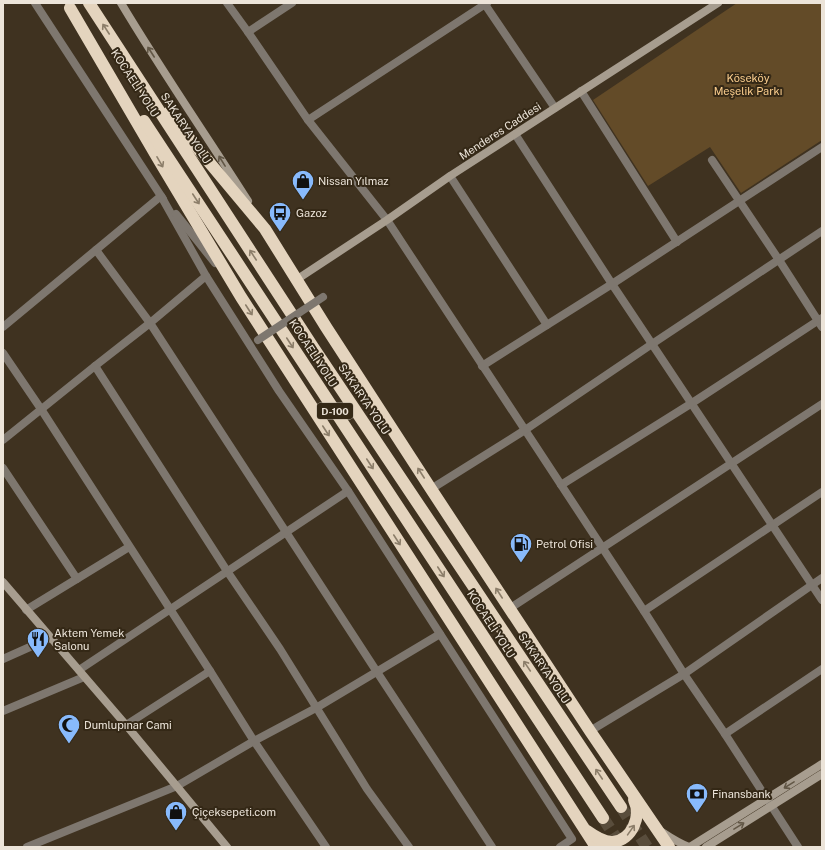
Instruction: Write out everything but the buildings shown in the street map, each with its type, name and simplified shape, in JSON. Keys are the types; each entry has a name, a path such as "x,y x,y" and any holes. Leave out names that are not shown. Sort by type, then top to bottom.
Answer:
{"highway":[{"name":"SAKARYA YOLU","path":"89,3 313,347 621,807"},
{"path":"68,5 233,285 596,847"},
{"name":"KOCAELİ YOLU","path":"68,5 603,818"},
{"path":"133,71 265,229 296,280 431,489 668,847"},
{"path":"586,831 599,839 613,842 622,839 632,831 637,813 636,803 628,786"}],"main road":[{"path":"121,3 265,229"},
{"name":"Menderes Caddesi","path":"296,280 387,220 450,176 718,3"},
{"path":"3,582 126,725 227,847"},
{"path":"706,847 822,764"},
{"path":"654,826 680,844 689,847 768,802 822,774"}],"street":[{"path":"35,3 161,196 206,276 279,391 348,491 572,839 560,847"},
{"path":"227,3 308,120 387,220 798,847"},
{"path":"248,32 292,3"},
{"path":"308,120 486,3 555,108"},
{"path":"581,92 677,242"},
{"path":"515,134 612,284 822,600"},
{"path":"482,366 612,284 822,147"},
{"path":"561,485 820,322 712,160"},
{"path":"450,176 547,325"},
{"path":"3,327 161,196"},
{"path":"161,196 233,285"},
{"path":"431,489 525,430 822,231"},
{"path":"96,250 150,323 492,847"},
{"path":"3,440 150,323 206,276"},
{"path":"258,340 323,297"},
{"path":"3,353 41,409 254,741 326,847"},
{"path":"95,366 227,571 280,649 367,790 409,847"},
{"path":"510,609 822,404"},
{"path":"3,468 77,579"},
{"path":"3,711 81,674 169,610 348,491"},
{"path":"644,611 822,492"},
{"path":"26,610 129,547"},
{"path":"590,730 684,674 822,578"},
{"path":"27,847 177,786 254,741 316,708 440,634"},
{"path":"3,658 50,638"},
{"path":"725,734 822,669"},
{"path":"126,725 210,671"}],"green space":[{"name":"Köseköy Meşelik Parkı","path":"737,3 822,3 822,140 741,193 710,147 648,186 593,100"}],"tunnel":[{"path":"621,807 647,847"},
{"path":"603,818 622,847"}],"place":[{"name":"Nissan Yılmaz","path":"303,200"},
{"name":"Gazoz","path":"280,232"},
{"name":"Petrol Ofisi","path":"521,564"},
{"name":"Aktem Yemek Salonu","path":"38,658"},
{"name":"Dumlupınar Cami","path":"69,744"},
{"name":"Finansbank","path":"697,814"},
{"name":"Çiçeksepeti.com","path":"176,832"}]}
